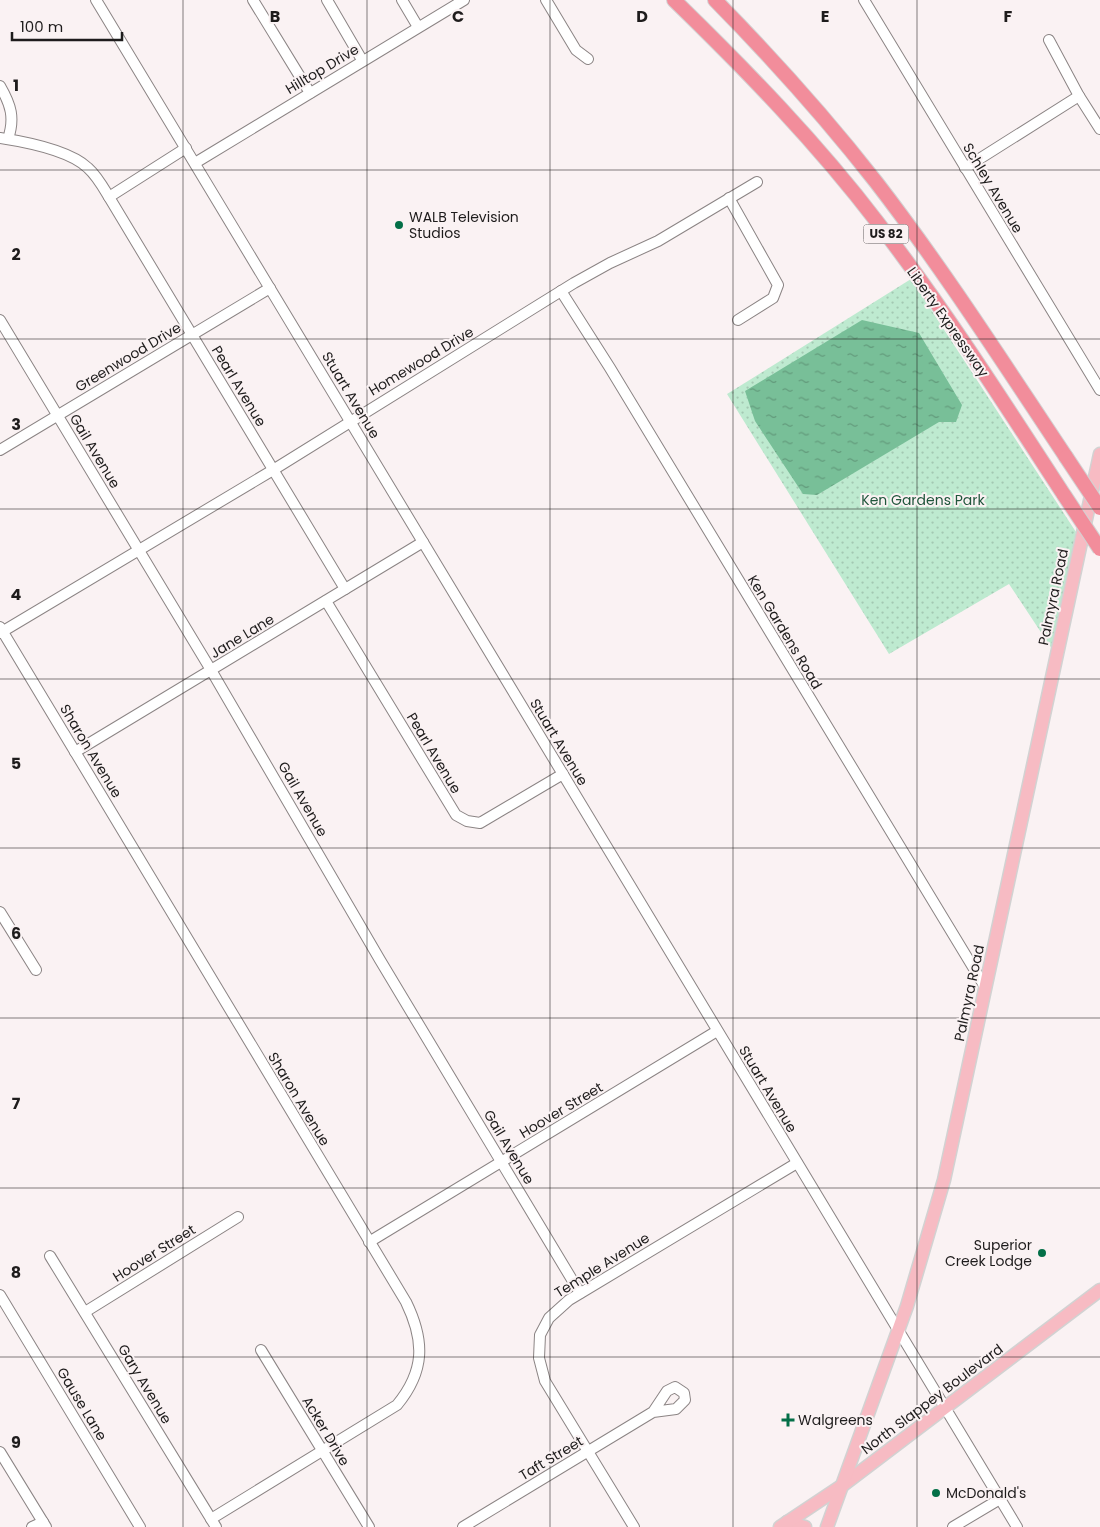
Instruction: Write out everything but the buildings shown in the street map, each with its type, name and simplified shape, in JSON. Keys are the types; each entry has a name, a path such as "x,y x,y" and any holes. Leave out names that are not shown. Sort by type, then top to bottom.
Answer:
{"highway":[{"name":"Liberty Expressway","path":"674,0 786,113 877,222 955,328 1100,549"},
{"name":"Liberty Expressway","path":"715,0 802,92 876,181 956,292 1100,508"}],"main road":[{"name":"Palmyra Road","path":"827,1527 899,1330 944,1180 1100,454"},
{"name":"North Slappey Boulevard","path":"784,1524 843,1485 1100,1290"},
{"path":"784,1524 805,1527"}],"street":[{"name":"Stuart Avenue","path":"96,0 1017,1527"},
{"path":"253,0 310,93"},
{"path":"326,0 362,60"},
{"path":"402,0 418,27"},
{"name":"Hilltop Drive","path":"195,162 464,0"},
{"path":"546,0 576,50 588,59"},
{"name":"Schley Avenue","path":"864,0 1100,390"},
{"path":"1049,40 1100,130"},
{"path":"0,86 12,112 12,127 4,138 60,153 78,160 91,171 109,197 186,148"},
{"path":"965,168 1080,96"},
{"name":"Homewood Drive","path":"1,631 273,470 562,291 610,263 658,241 757,182"},
{"name":"Pearl Avenue","path":"109,197 345,589"},
{"path":"729,198 778,285 773,298 738,320"},
{"name":"Greenwood Drive","path":"0,450 270,288"},
{"name":"Ken Gardens Road","path":"562,291 985,987"},
{"name":"Gail Avenue","path":"0,320 211,670 370,943 580,1293"},
{"name":"Jane Lane","path":"75,752 423,542"},
{"name":"Pearl Avenue","path":"326,601 456,815 467,822 480,823 563,774"},
{"name":"Sharon Avenue","path":"1,631 406,1302 418,1329 418,1364 410,1386 396,1405 322,1451 214,1523"},
{"path":"1,915 36,970"},
{"name":"Hoover Street","path":"369,1242 717,1031"},
{"name":"Temple Avenue","path":"634,1527 545,1381 538,1344 549,1318 580,1293 797,1162"},
{"name":"Hoover Street","path":"85,1312 238,1217"},
{"name":"Gary Avenue","path":"50,1256 214,1523"},
{"name":"Gause Lane","path":"0,1295 140,1527"},
{"name":"Acker Drive","path":"261,1350 369,1527"},
{"name":"Taft Street","path":"463,1527 653,1412"},
{"path":"0,1452 45,1524 32,1527"},
{"path":"953,1527 1000,1498"}],"green space":[{"name":"Ken Gardens Park","path":"911,279 1076,532 1052,649 1009,584 889,654 727,394"}],"water":[{"path":"862,320 919,333 962,405 956,422 939,422 817,495 803,494 755,421 745,391"}],"place":[{"name":"WALB Television Studios","path":"399,225"},
{"name":"Superior Creek Lodge","path":"1042,1253"},
{"name":"Walgreens","path":"788,1420"},
{"name":"McDonald's","path":"936,1493"}]}
